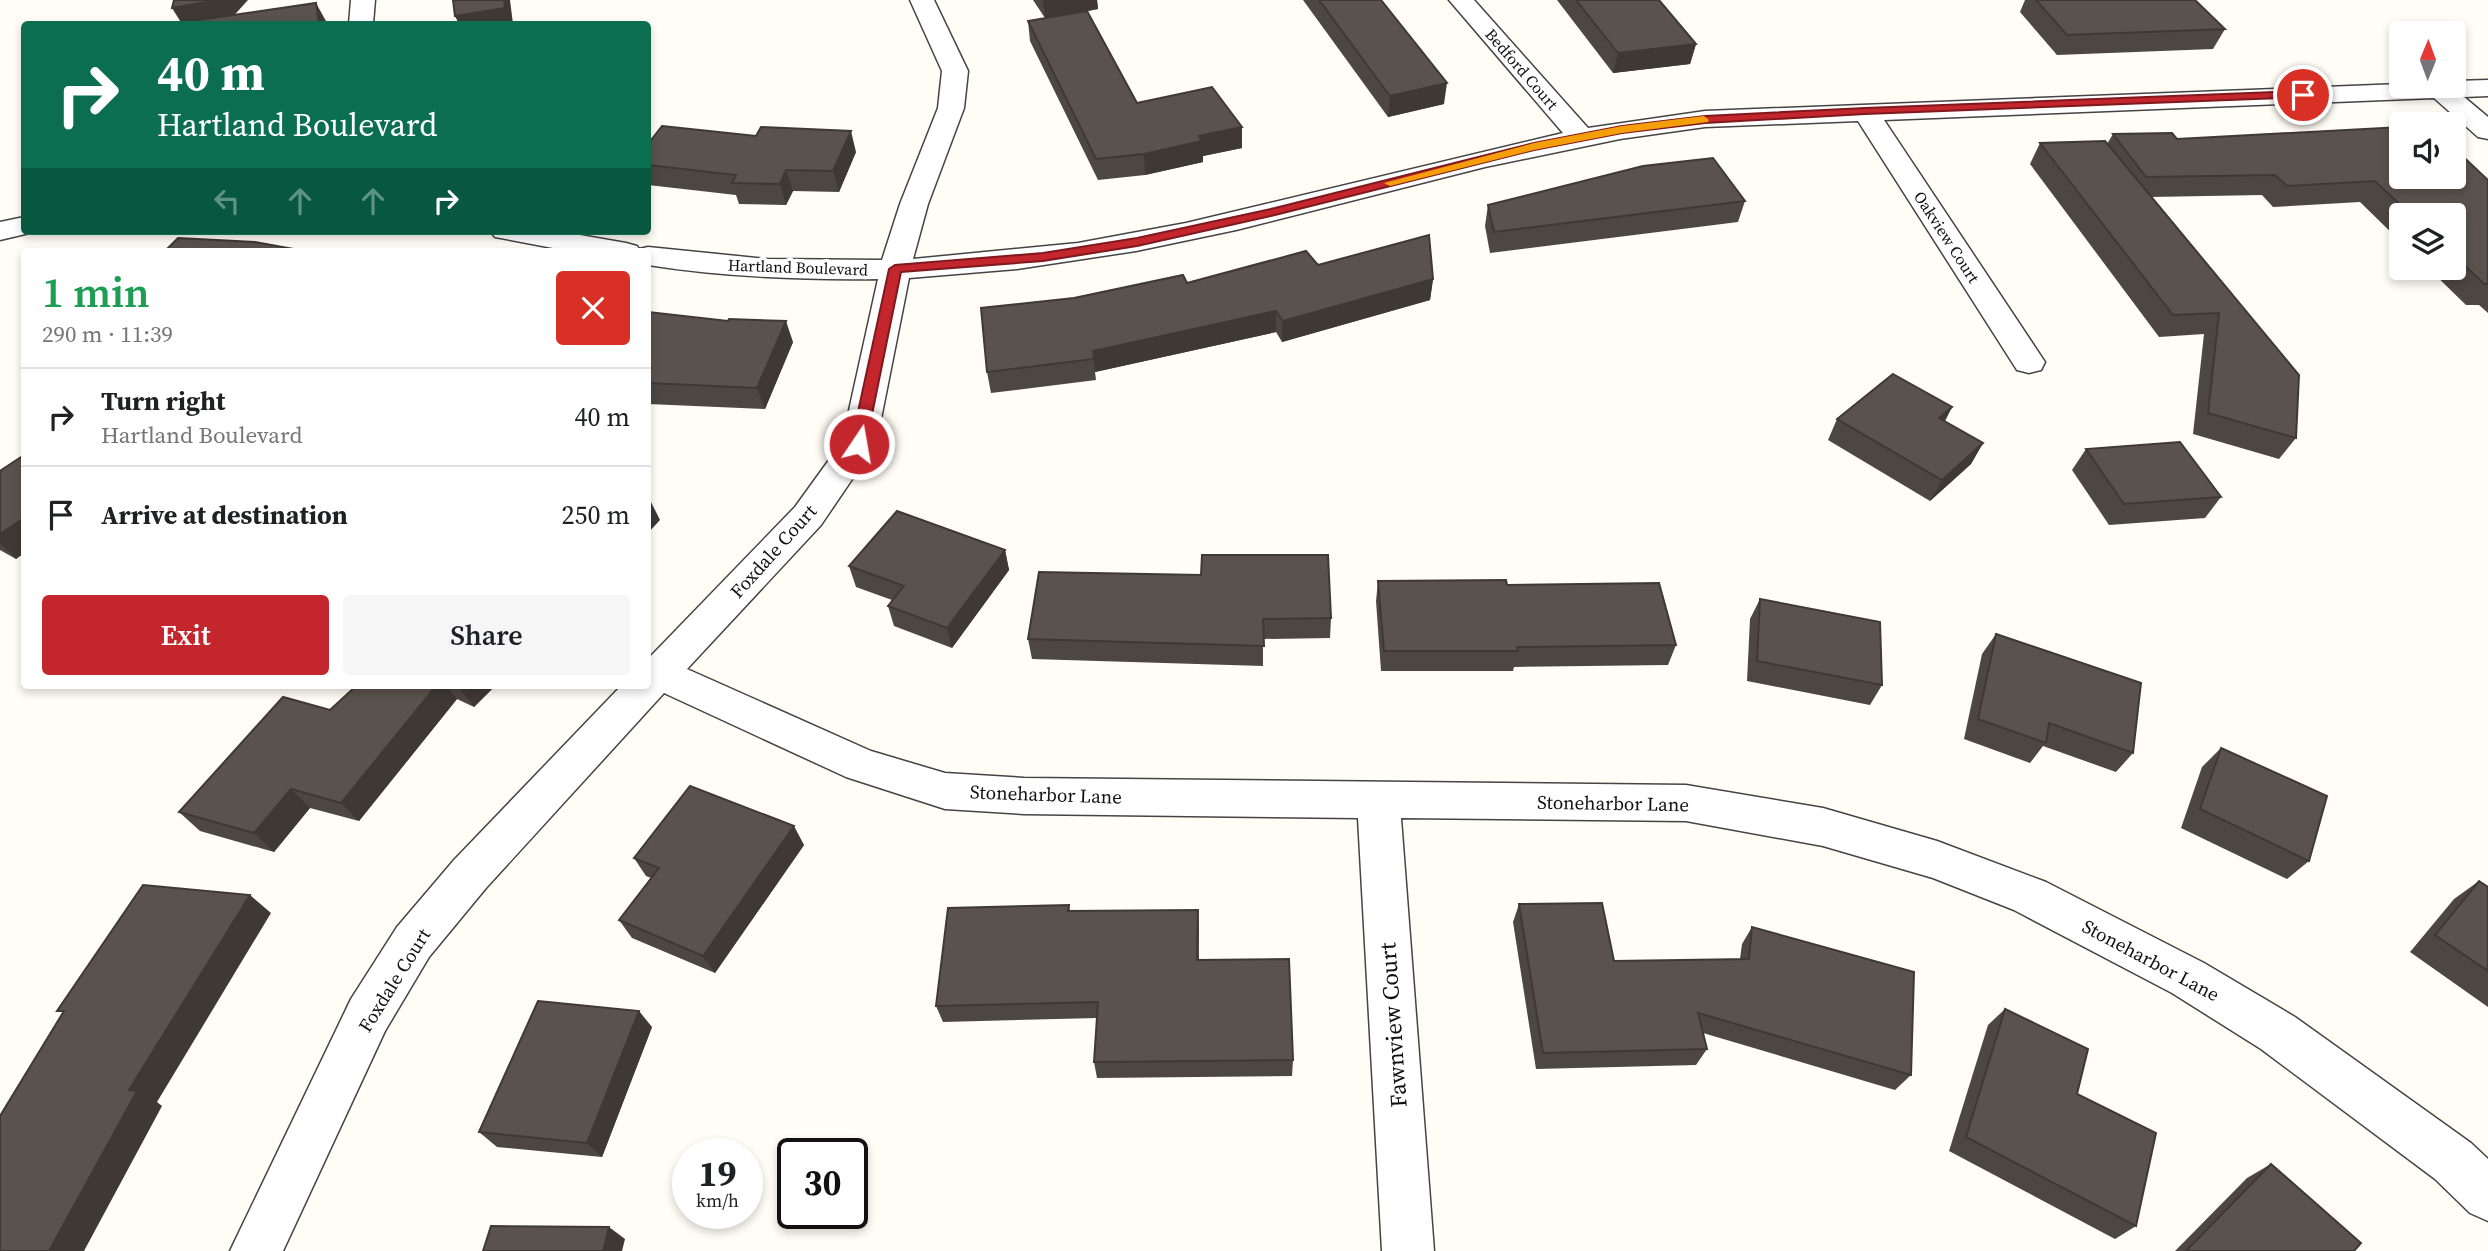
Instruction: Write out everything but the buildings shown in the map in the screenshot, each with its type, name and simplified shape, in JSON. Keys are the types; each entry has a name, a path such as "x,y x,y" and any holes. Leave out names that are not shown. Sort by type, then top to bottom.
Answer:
{"street":[{"path":"361,21 363,0"},
{"name":"Foxdale Court","path":"651,680 808,516 859,444 895,269 914,204 951,108 955,71 922,0"},
{"name":"Bedford Court","path":"1461,0 1582,138"},
{"name":"Hartland Boulevard","path":"2466,89 2488,88"},
{"name":"Hartland Boulevard","path":"651,256 736,267 839,270 895,269 1043,257 1137,242 1275,212 1534,147 1705,119 2389,92"},
{"path":"2449,98 2488,131"},
{"name":"Oakview Court","path":"1865,111 2029,362"},
{"path":"0,231 21,227"},
{"path":"528,235 603,248"},
{"name":"Stoneharbor Lane","path":"651,681 861,765 945,791 1024,796 1686,803 1822,827 1937,860 2029,896 2188,978 2278,1033 2453,1161 2488,1195"},
{"name":"Foxdale Court","path":"256,1251 368,1014 413,942 470,874 643,689"},
{"name":"Fawnview Court","path":"1378,799 1408,1251"}],"slow traffic":[{"path":"1390,183 1534,147 1622,130 1704,120"}],"route":[{"path":"859,444 895,269 1043,257 1137,242 1275,212 1534,147 1622,130 1705,119 2303,95"}]}
